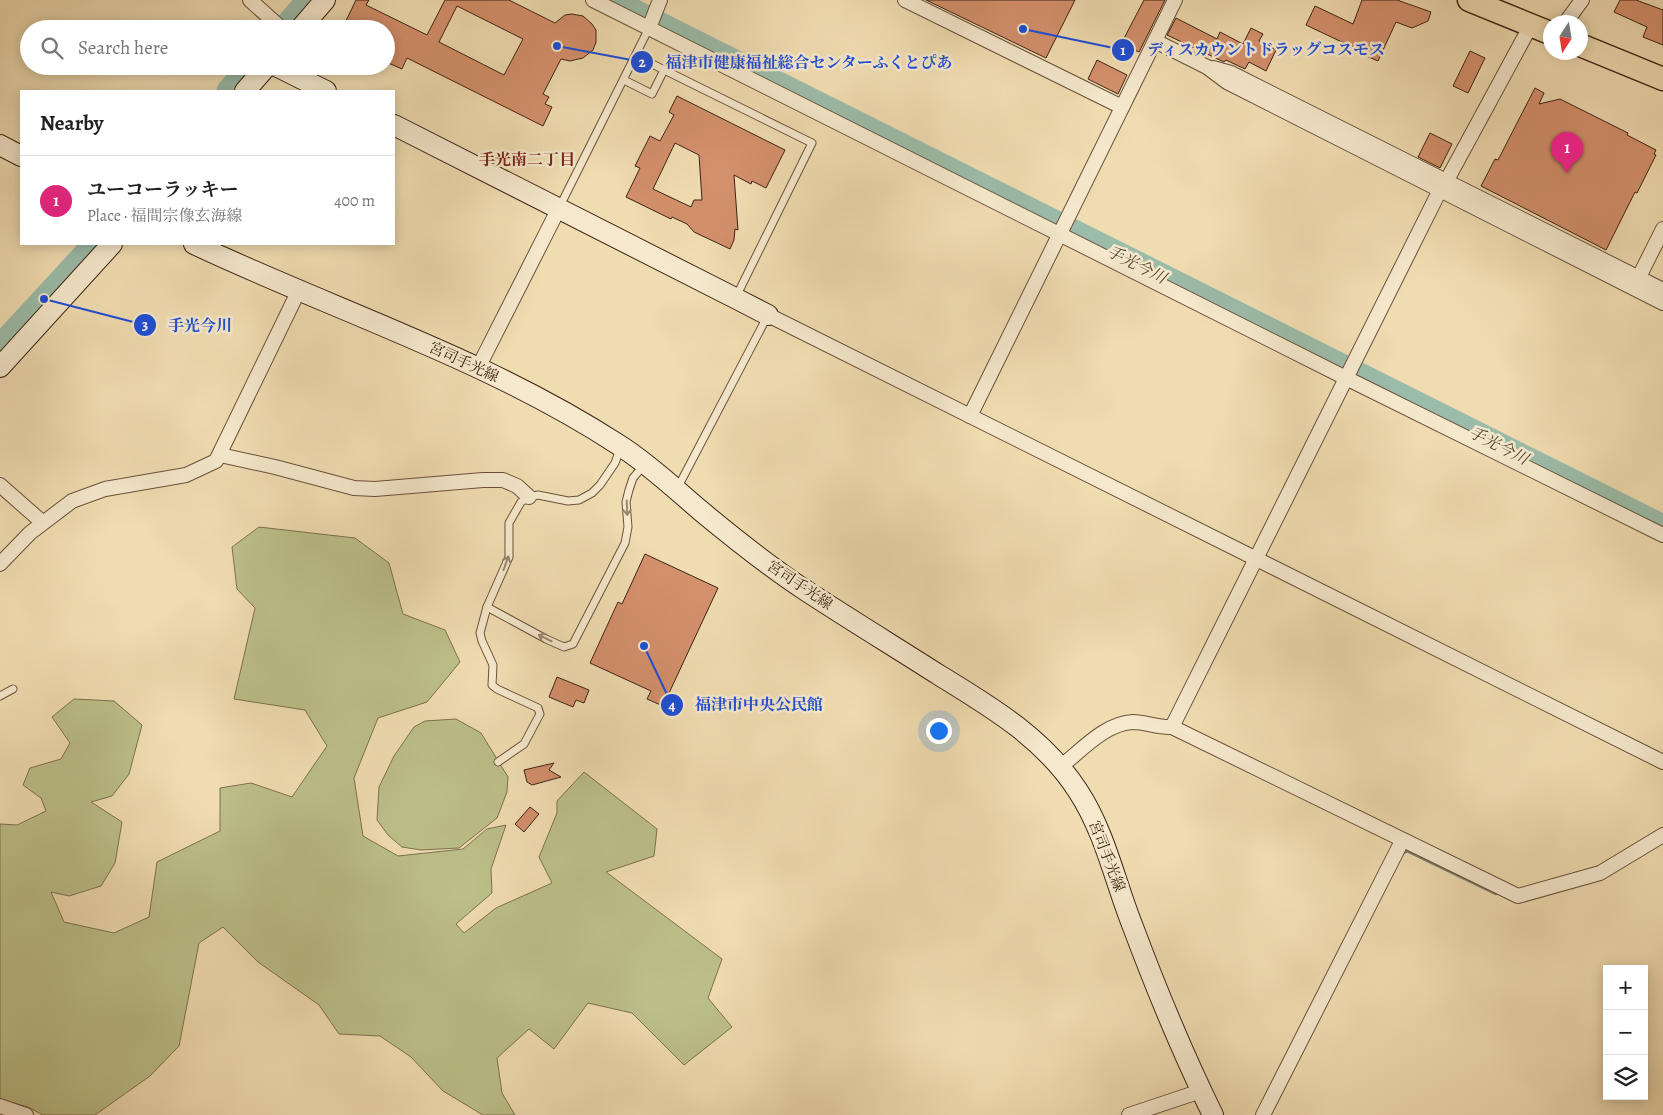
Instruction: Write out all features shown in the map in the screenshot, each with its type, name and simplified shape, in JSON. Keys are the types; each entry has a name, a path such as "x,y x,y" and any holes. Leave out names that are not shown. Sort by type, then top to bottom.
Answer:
{"main road":[{"path":"308,20 325,0"},
{"path":"1470,0 1541,29"},
{"path":"1588,48 1663,79"},
{"path":"246,90 259,75"},
{"path":"294,75 324,90"},
{"path":"395,126 768,316"},
{"path":"0,145 20,155"},
{"path":"0,367 111,245"},
{"name":"宮司手光線","path":"196,245 478,368 556,408 622,447 737,540 804,590 1010,721 1034,739 1060,767 1079,792 1098,828 1133,927 1213,1115"}],"street":[{"path":"250,0 272,20"},
{"path":"593,0 651,22 1348,373 1663,535"},
{"path":"651,22 660,0"},
{"path":"904,0 1122,107"},
{"path":"970,416 1175,0"},
{"path":"1571,15 1582,0"},
{"path":"1172,727 1443,185 1541,29"},
{"path":"1155,41 1207,67 1227,82 1323,125 1636,283 1663,303"},
{"path":"478,368 559,208"},
{"path":"1636,283 1663,229"},
{"path":"1636,283 1663,290"},
{"path":"0,564 42,522 72,501 105,489 186,475 216,461 299,290"},
{"path":"768,316 1663,762"},
{"path":"220,455 354,488 375,489 503,480 517,486 529,497"},
{"path":"0,485 42,522"},
{"path":"1060,767 1114,727 1133,722 1160,728 1172,727 1518,896 1600,873 1663,835"},
{"path":"1263,1115 1402,840"},
{"path":"1129,1115 1202,1092"},
{"path":"0,1106 26,1115"}],"lane":[{"path":"559,208 636,56 651,22"},
{"path":"636,56 812,143 735,298"},
{"path":"624,80 652,94 664,70"},
{"path":"676,490 768,316"},
{"path":"498,762 524,744 540,714 538,708 492,685 493,665 480,634 487,607 509,557 508,523 521,502 529,497 538,495 568,501 579,500 592,493 615,463 622,447"},
{"path":"487,607 564,647 573,644 625,543 628,527 626,502 629,490 633,478 645,464"},
{"path":"0,696 13,690"}],"green space":[{"path":"259,527 355,538 389,563 403,614 445,630 460,662 427,702 378,718 354,778 363,836 398,856 463,849 487,829 506,825 491,869 492,893 456,924 464,933 496,908 552,883 539,857 557,813 557,801 584,772 657,829 654,856 606,872 722,959 708,998 732,1027 684,1065 632,1013 588,1003 554,1049 529,1029 497,1058 502,1093 515,1115 483,1115 443,1091 411,1057 380,1036 339,1034 319,1005 258,962 223,927 199,943 179,1046 150,1076 95,1115 43,1115 28,1107 0,1099 0,824 17,825 46,811 41,798 23,785 30,768 61,759 70,743 52,717 74,699 114,701 142,725 129,774 112,796 91,802 122,822 115,863 101,886 69,896 51,892 64,922 114,933 149,917 157,862 220,831 220,788 251,783 292,797 327,746 305,710 234,699 255,608 237,589 232,547"},
{"path":"456,719 481,733 508,777 507,792 497,818 459,848 421,850 402,847 388,835 377,820 379,787 394,756 414,727 425,721"}],"building":[{"path":"356,0 369,0 366,5 427,35 445,0 509,0 555,23 565,15 583,16 596,30 596,42 593,50 583,58 570,61 561,59 543,94 549,97 545,104 552,107 543,126 407,58 402,69 395,66 395,20 346,20","holes":["457,6 523,39 504,75 439,42"]},
{"path":"926,0 1075,0 1046,58"},
{"path":"1144,0 1165,0 1139,52 1121,44"},
{"path":"1362,0 1397,0 1431,12 1428,21 1412,28 1396,22 1378,61 1306,25 1315,6 1353,24"},
{"path":"1620,0 1636,0 1663,10 1663,45 1643,37 1647,27 1614,12"},
{"path":"1176,18 1217,39 1220,32 1243,44 1251,28 1263,34 1259,41 1276,50 1266,71 1249,62 1245,69 1226,60 1224,62 1167,35"},
{"path":"1470,51 1485,58 1468,93 1453,86"},
{"path":"1097,60 1127,75 1118,94 1088,79"},
{"path":"1535,88 1544,93 1539,104 1560,99 1628,133 1627,135 1656,150 1654,154 1656,155 1637,193 1635,192 1606,250 1481,186 1495,159 1498,160"},
{"path":"677,96 785,150 766,188 752,181 751,184 734,175 738,230 735,229 734,240 730,249 694,232 687,224 672,217 671,219 626,197 640,168 635,166 650,136 660,141 674,115 669,112","holes":["675,143 699,155 702,200 694,200 691,207 653,189"]},
{"path":"1430,133 1452,144 1440,168 1418,157"},
{"path":"645,554 718,588 663,706 647,699 651,691 590,663 618,602 622,604"},
{"path":"557,677 589,690 584,703 576,700 573,707 549,697"},
{"path":"554,763 549,770 561,777 532,785 527,782 524,770"},
{"path":"530,807 539,814 524,832 515,824"}],"waterway":[{"name":"手光今川","path":"292,20 309,0"},
{"name":"手光今川","path":"611,0 1663,527"},
{"name":"手光今川","path":"230,90 243,75"},
{"name":"手光今川","path":"0,347 94,245"},
{"path":"1400,854 1407,850 1496,893"}],"place":[{"name":"ディスカウントドラッグコスモス","path":"1023,29"},
{"name":"福津市健康福祉総合センターふくとぴあ","path":"557,46"},
{"name":"ユーコーラッキー","path":"1567,173"},
{"name":"手光今川","path":"44,299"},
{"name":"福津市中央公民館","path":"644,646"}],"district":[{"name":"手光南二丁目","path":"527,159"}]}
